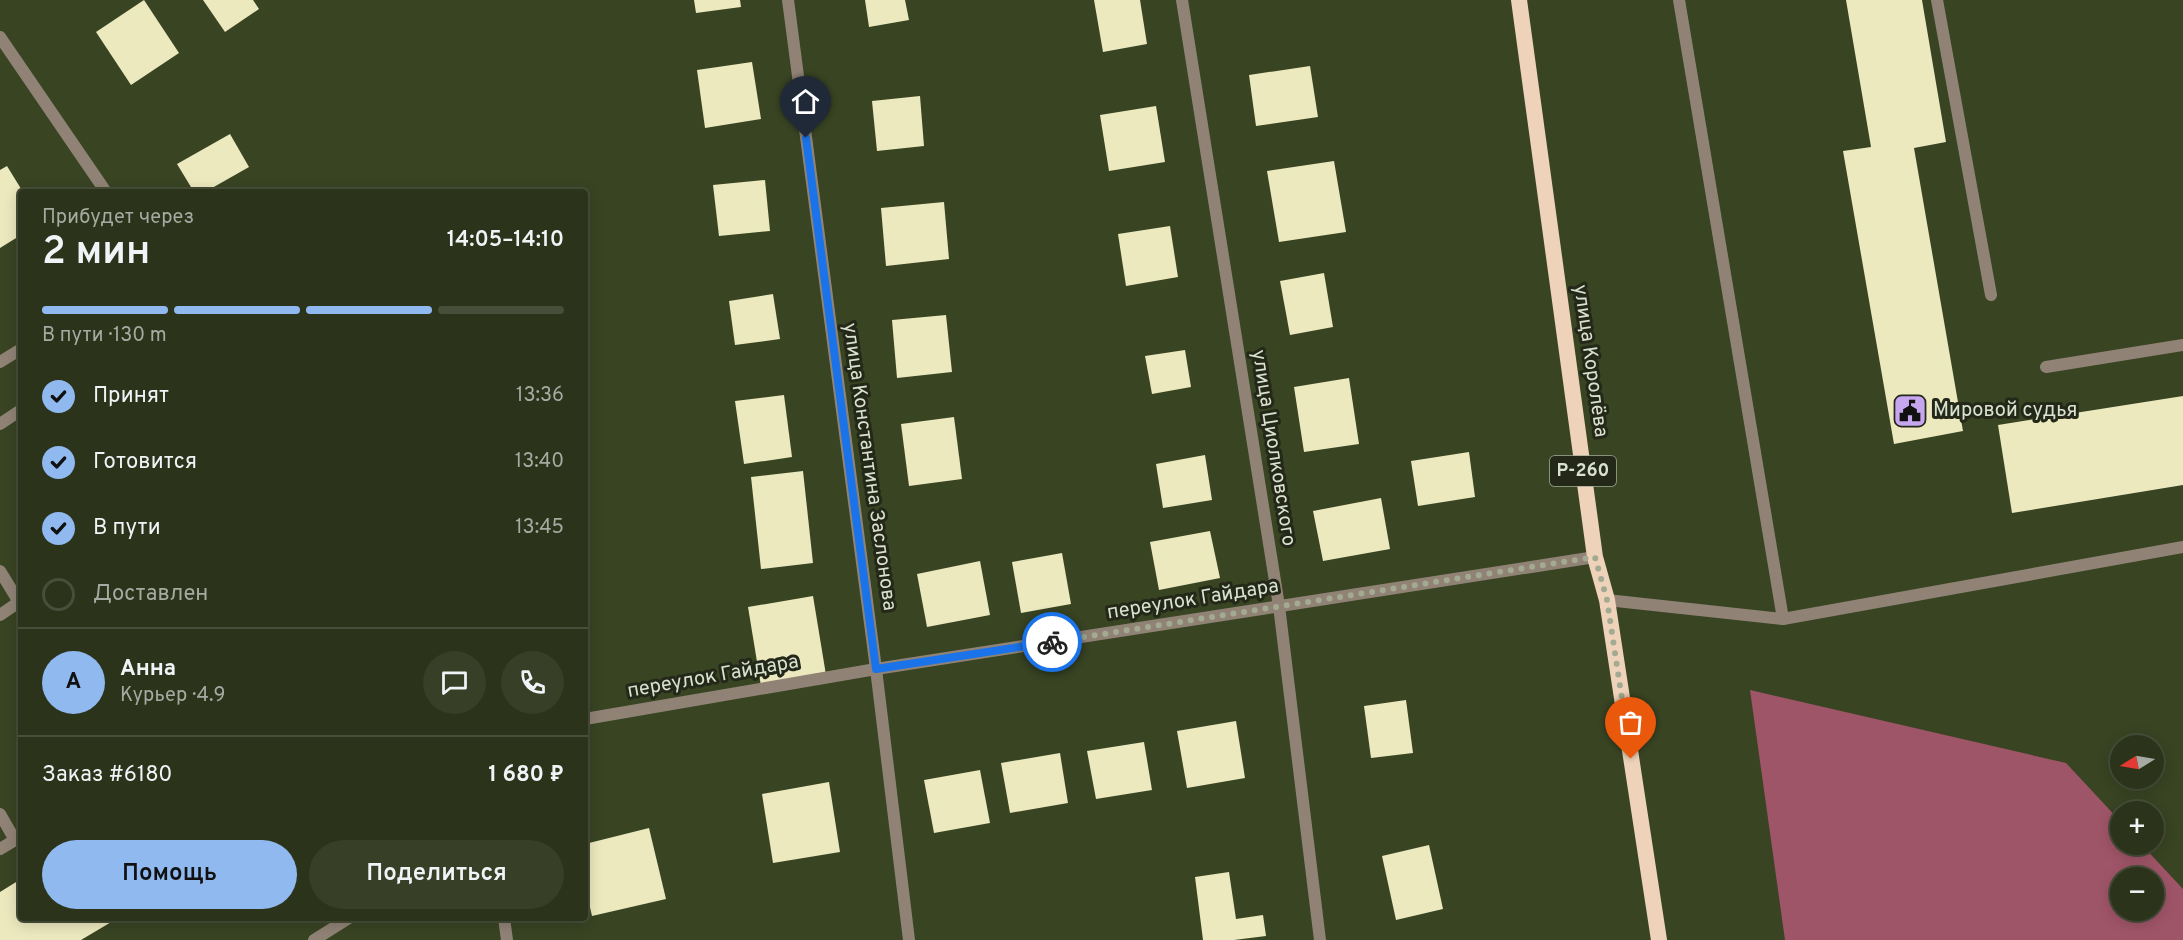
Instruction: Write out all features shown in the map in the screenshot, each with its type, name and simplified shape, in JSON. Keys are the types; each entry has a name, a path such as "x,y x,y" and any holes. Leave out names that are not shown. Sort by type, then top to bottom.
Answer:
{"highway":[{"name":"улица Королёва","path":"1519,0 1595,557 1607,600 1659,940"}],"street":[{"name":"улица Константина Заслонова","path":"788,0 876,669 909,940"},
{"name":"улица Циолковского","path":"1182,0 1279,606 1320,940"},
{"path":"1679,0 1783,619"},
{"path":"1937,0 1991,295"},
{"path":"0,37 104,189"},
{"path":"2046,367 2183,345"},
{"path":"0,362 18,351"},
{"path":"0,424 18,412"},
{"path":"1607,600 1783,619 2183,547"},
{"name":"переулок Гайдара","path":"588,718 876,669 1595,557"},
{"path":"0,571 18,600"},
{"path":"0,615 18,603"},
{"path":"0,814 15,840 0,849"},
{"path":"314,940 343,921"},
{"path":"504,921 507,940"}],"shaded area":[{"path":"1750,690 2066,763 2110,810 2110,855 2151,855 2162,867 2110,867 2110,921 2164,921 2164,869 2183,889 2183,940 1785,940"}],"building":[{"path":"144,0 179,53 131,85 96,32"},
{"path":"203,0 253,0 259,9 225,32"},
{"path":"694,0 740,0 741,7 696,13"},
{"path":"865,0 905,0 909,20 869,27"},
{"path":"1094,0 1140,0 1147,44 1103,52"},
{"path":"1846,0 1922,0 1946,142 1914,148 1963,431 1894,444 1843,151 1871,147"},
{"path":"752,62 761,119 705,128 697,70"},
{"path":"1310,66 1318,117 1256,126 1249,75"},
{"path":"920,96 924,146 877,151 872,101"},
{"path":"1156,106 1165,162 1109,171 1100,115"},
{"path":"230,134 249,167 210,189 192,189 177,164"},
{"path":"1334,161 1346,232 1279,242 1267,171"},
{"path":"7,166 21,189 18,189 18,237 0,248 0,170"},
{"path":"765,180 770,231 719,236 713,185"},
{"path":"944,202 949,259 886,266 881,208"},
{"path":"1170,226 1178,277 1126,286 1118,234"},
{"path":"1324,273 1333,327 1290,335 1280,281"},
{"path":"773,294 780,339 735,345 729,301"},
{"path":"946,315 952,372 897,378 892,320"},
{"path":"1185,350 1191,387 1152,394 1145,356"},
{"path":"1349,378 1359,444 1304,452 1294,387"},
{"path":"784,395 792,457 744,464 735,401"},
{"path":"2183,396 2183,485 2012,513 1998,425"},
{"path":"954,417 962,479 909,486 901,424"},
{"path":"1469,452 1475,497 1418,506 1411,461"},
{"path":"1205,455 1212,500 1163,508 1156,464"},
{"path":"803,471 813,563 761,569 751,477"},
{"path":"1381,498 1390,549 1323,561 1313,511"},
{"path":"1210,531 1220,578 1159,590 1150,542"},
{"path":"1062,553 1071,604 1021,613 1012,562"},
{"path":"980,561 990,615 927,627 917,574"},
{"path":"813,596 826,675 761,686 748,607"},
{"path":"1406,700 1413,753 1371,758 1364,706"},
{"path":"1236,721 1245,778 1187,788 1177,731"},
{"path":"1144,742 1152,790 1096,799 1087,751"},
{"path":"1060,753 1068,803 1010,813 1001,763"},
{"path":"980,770 990,823 934,833 924,780"},
{"path":"829,782 840,852 773,863 762,794"},
{"path":"649,828 666,899 592,916 588,899 588,843"},
{"path":"1429,845 1443,909 1396,920 1382,856"},
{"path":"1229,872 1236,919 1263,915 1266,936 1234,940 1203,940 1195,877"},
{"path":"18,881 18,921 113,921 81,940 0,940 0,892"}],"way so far":[{"path":"1052,642 1595,557 1607,600 1631,759"}],"place":[{"name":"Мировой судья","path":"1910,411"}],"route":[{"path":"806,138 876,669 1052,642"}]}
